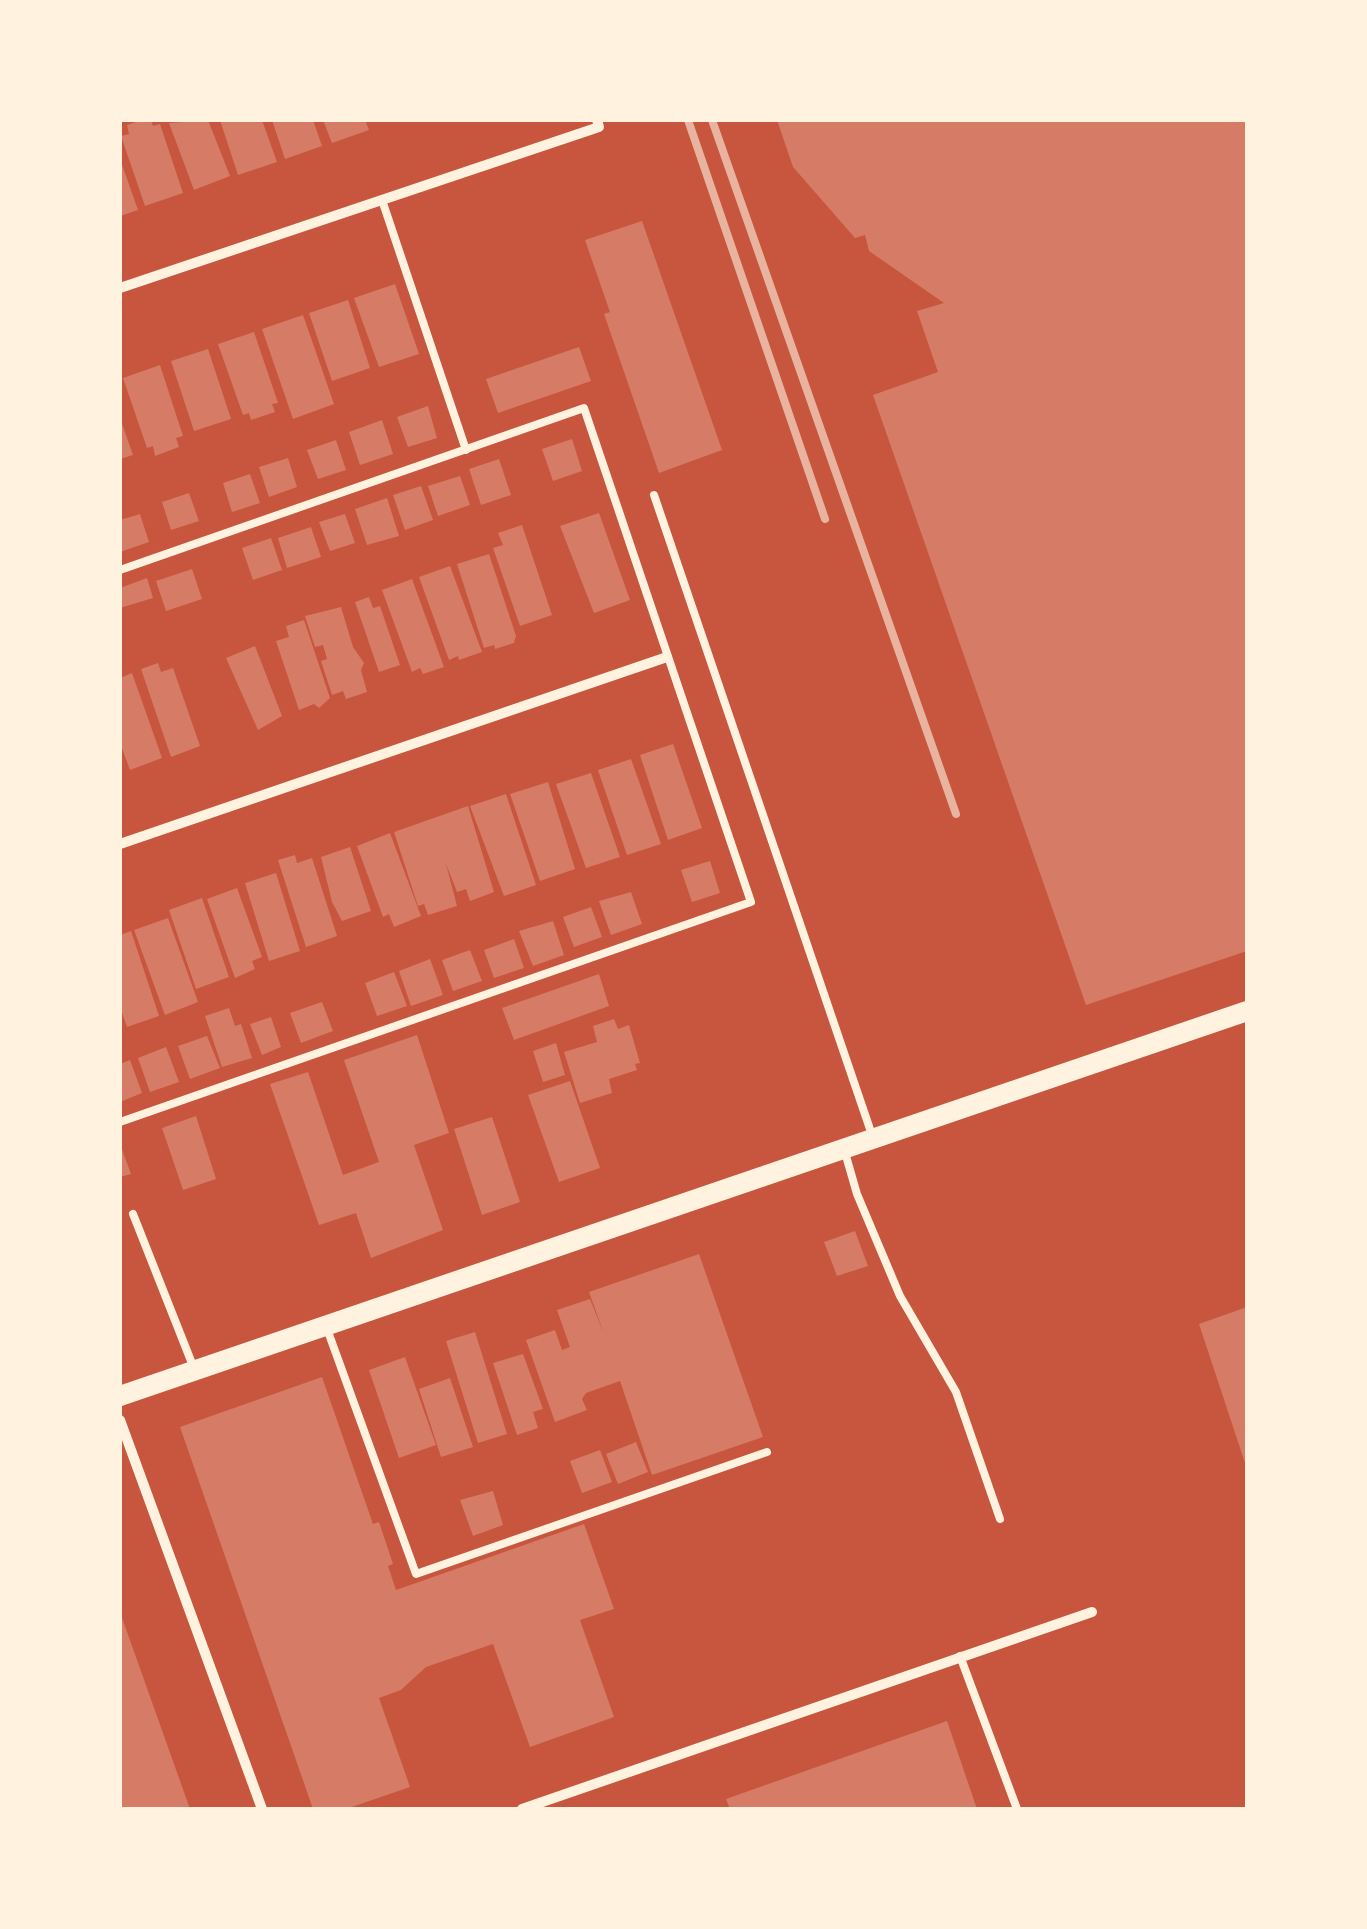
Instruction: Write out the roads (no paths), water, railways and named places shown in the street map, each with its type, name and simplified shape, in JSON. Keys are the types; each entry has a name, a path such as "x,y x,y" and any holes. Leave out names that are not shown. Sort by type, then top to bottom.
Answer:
{"main road":[{"path":"120,1396 1247,1011"}],"street":[{"path":"120,288 598,124"},
{"path":"120,844 667,657"},
{"path":"120,1420 262,1809"},
{"path":"522,1809 1092,1612"}],"lane":[{"path":"382,200 466,450"},
{"path":"120,570 584,408 751,902 120,1122"},
{"path":"654,495 874,1139"},
{"path":"844,1149 856,1194 900,1296 956,1392 1000,1519"},
{"path":"133,1214 195,1370"},
{"path":"326,1326 416,1574 767,1452"},
{"path":"960,1656 1017,1809"}],"railway":[{"path":"688,120 825,519"},
{"path":"712,120 956,814"}]}
